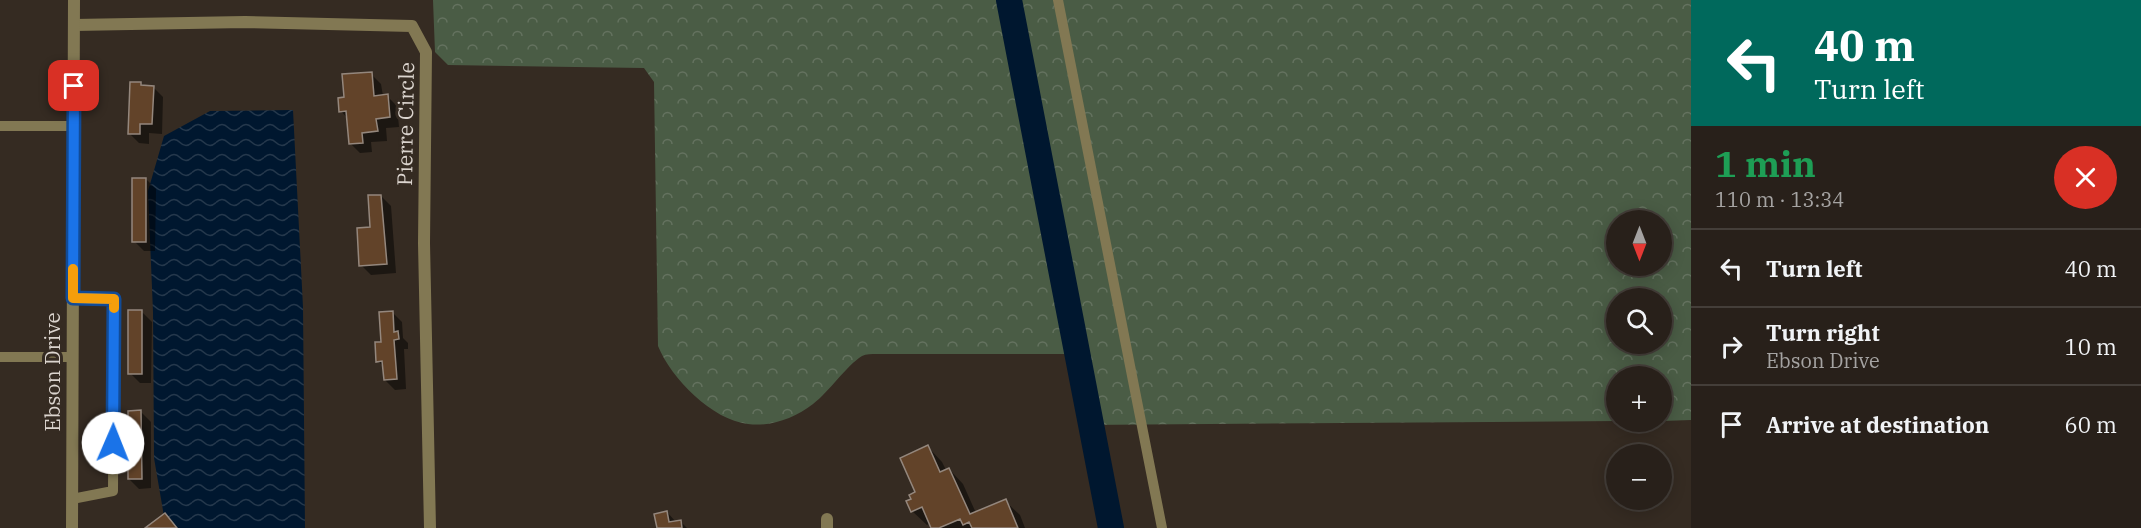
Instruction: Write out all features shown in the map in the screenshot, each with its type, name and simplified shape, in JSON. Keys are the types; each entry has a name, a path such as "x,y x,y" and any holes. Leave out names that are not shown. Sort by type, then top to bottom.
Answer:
{"street":[{"name":"Ebson Drive","path":"72,528 74,0"},
{"name":"Pierre Circle","path":"74,26 125,23 245,22 412,26 426,52 424,243 430,528"}],"lane":[{"path":"1058,0 1161,528"},
{"path":"0,126 74,126"},
{"path":"72,499 113,491 114,348 114,299 73,298"},
{"path":"0,357 72,357"}],"green space":[{"path":"433,0 1691,0 1691,420 1672,421 1672,366 1606,366 1606,421 1083,425 1067,354 869,354 856,360 819,399 791,417 774,423 757,425 734,421 721,415 694,396 672,371 658,346 654,82 644,68 448,65 435,52"}],"water":[{"path":"293,110 303,307 305,528 166,528 154,458 153,312 148,191 164,136 210,111"}],"building":[{"path":"372,72 374,96 388,94 390,117 376,119 378,131 362,133 363,143 349,144 346,111 339,112 338,98 344,97 342,74"},
{"path":"130,82 141,82 141,85 154,86 152,124 140,124 140,134 128,134"},
{"path":"132,178 146,178 146,242 132,242"},
{"path":"368,195 381,195 387,264 359,266 357,228 370,227"},
{"path":"128,310 142,310 142,374 128,374"},
{"path":"393,311 394,332 398,331 399,339 394,340 397,379 384,380 382,361 376,362 375,342 381,342 379,312"},
{"path":"141,410 142,479 128,479 128,411"},
{"path":"928,445 940,472 949,468 970,514 1006,499 1018,528 972,528 969,522 963,525 960,519 939,528 931,528 922,507 911,512 906,501 911,499 909,495 915,492 900,458"},
{"path":"667,511 669,522 681,520 682,528 657,528 654,514"},
{"path":"165,513 177,528 145,528"}],"waterway":[{"path":"1009,0 1111,528"}],"slow traffic":[{"path":"73,269 73,298 114,299 114,308"}],"route":[{"path":"74,86 73,298 114,299 113,443"}]}
